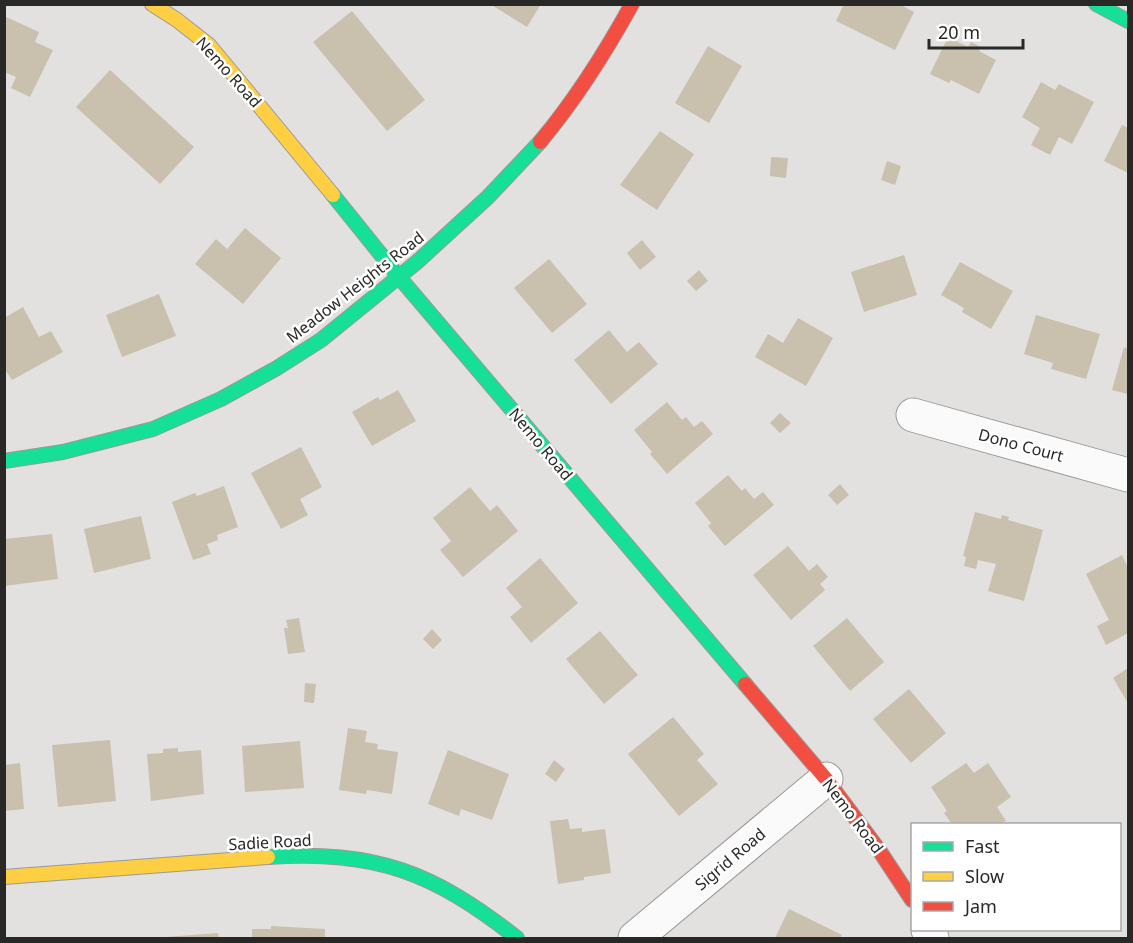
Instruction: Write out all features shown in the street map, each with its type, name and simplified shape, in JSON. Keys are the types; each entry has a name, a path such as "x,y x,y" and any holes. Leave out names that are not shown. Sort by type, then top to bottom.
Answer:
{"street":[{"name":"Nemo Road","path":"152,4 209,45 399,277 826,779 879,850 911,898"},
{"name":"Meadow Heights Road","path":"4,461 87,446 162,426 228,396 312,346 399,277 500,188 541,141 579,91 623,23 632,4"},
{"path":"1096,4 1128,21"},
{"name":"Dono Court","path":"913,416 1128,475"},
{"name":"Sigrid Road","path":"635,939 826,779"},
{"name":"Sadie Road","path":"4,877 297,855 357,858 403,870 452,893 490,916 517,939"}],"building":[{"path":"490,4 541,4 527,27"},
{"path":"844,4 899,4 914,12 895,50 836,21"},
{"path":"352,11 425,100 387,131 313,42"},
{"path":"4,16 39,32 35,42 53,50 30,97 11,88 16,77 4,72"},
{"path":"948,37 968,47 971,42 981,47 979,51 996,60 979,94 951,80 949,83 930,74"},
{"path":"708,46 742,66 709,123 675,103"},
{"path":"110,70 194,147 160,184 76,107"},
{"path":"1041,82 1055,90 1059,84 1094,102 1072,144 1059,137 1050,155 1031,145 1040,128 1022,117"},
{"path":"1122,125 1128,128 1128,173 1104,161"},
{"path":"660,131 694,154 657,210 620,185"},
{"path":"771,157 788,158 786,178 770,176"},
{"path":"887,161 901,166 895,185 881,180"},
{"path":"245,228 281,258 243,304 195,264 216,239 227,249"},
{"path":"642,240 656,257 640,270 627,253"},
{"path":"904,255 917,295 864,312 851,272"},
{"path":"549,259 587,304 552,333 514,288"},
{"path":"960,262 1013,291 991,329 962,312 964,308 941,295"},
{"path":"699,270 708,281 696,291 687,281"},
{"path":"159,294 176,336 122,357 106,315"},
{"path":"23,307 39,337 51,331 63,352 12,380 4,368 4,318"},
{"path":"1036,315 1100,334 1086,379 1051,369 1053,363 1024,354"},
{"path":"798,318 833,338 806,386 755,357 768,334 783,343"},
{"path":"609,330 627,352 639,342 658,364 611,404 574,360"},
{"path":"1124,347 1128,349 1128,394 1112,390"},
{"path":"398,390 416,421 372,446 352,412 378,397 380,400"},
{"path":"667,402 682,420 686,417 694,427 702,421 713,434 667,474 634,430"},
{"path":"780,413 791,423 780,433 770,423"},
{"path":"301,447 322,487 300,499 308,515 281,529 251,473"},
{"path":"728,475 742,491 745,488 754,499 763,492 774,505 725,546 708,526 711,523 695,503"},
{"path":"840,484 849,495 837,505 828,495"},
{"path":"224,486 238,527 217,535 218,540 207,544 211,554 193,560 172,502 195,493 197,496"},
{"path":"470,487 490,511 497,505 518,531 463,577 440,550 451,541 433,518"},
{"path":"975,512 1001,519 1002,515 1009,517 1008,520 1043,530 1024,601 988,591 996,564 978,560 976,569 964,566 966,557 963,556"},
{"path":"141,516 151,559 94,573 84,529"},
{"path":"52,534 58,579 4,586 4,539"},
{"path":"788,546 809,571 817,564 828,577 820,584 825,590 791,620 753,575"},
{"path":"1122,555 1128,568 1128,633 1106,645 1097,626 1109,620 1086,574"},
{"path":"540,558 578,603 531,643 510,617 522,607 506,588"},
{"path":"299,618 305,652 288,654 284,628 288,628 286,620"},
{"path":"847,618 884,662 850,691 813,646"},
{"path":"432,629 442,640 433,649 423,639"},
{"path":"600,631 638,675 604,704 566,659"},
{"path":"1128,668 1128,703 1113,678"},
{"path":"305,683 316,684 314,703 304,702"},
{"path":"909,689 946,733 911,763 873,719"},
{"path":"673,717 704,754 697,760 718,784 679,816 628,754"},
{"path":"348,728 367,731 365,742 378,744 377,749 398,752 392,794 367,790 366,794 339,790"},
{"path":"110,740 116,801 58,807 52,745"},
{"path":"300,741 304,788 245,792 242,746"},
{"path":"178,748 178,752 201,750 204,794 151,801 147,754 163,753 163,749"},
{"path":"448,750 509,774 492,820 461,809 459,816 428,804"},
{"path":"554,760 565,769 556,782 545,774"},
{"path":"20,763 24,809 4,811 4,765"},
{"path":"966,763 974,773 988,763 1011,797 997,807 1006,821 1002,823 951,823 944,813 947,811 931,787"},
{"path":"568,819 570,829 582,828 582,832 605,829 611,873 558,884 550,821"},
{"path":"789,909 842,935 840,938 775,938"},
{"path":"271,926 325,929 325,938 252,938 252,929 271,929"},
{"path":"218,933 219,938 166,938 166,937"}],"traffic: fast":[{"path":"1096,4 1128,21"},
{"path":"4,461 63,452 153,429 221,399 277,368 321,340 417,262 488,197 540,142"},
{"path":"333,195 399,277 745,684"},
{"path":"268,857 341,857 401,870 458,897 517,938"}],"traffic: slow":[{"path":"152,4 209,45 333,195"},
{"path":"4,877 268,857"}],"traffic: jam":[{"path":"540,142 589,75 632,4"},
{"path":"745,684 826,779 879,850 911,898"}]}
